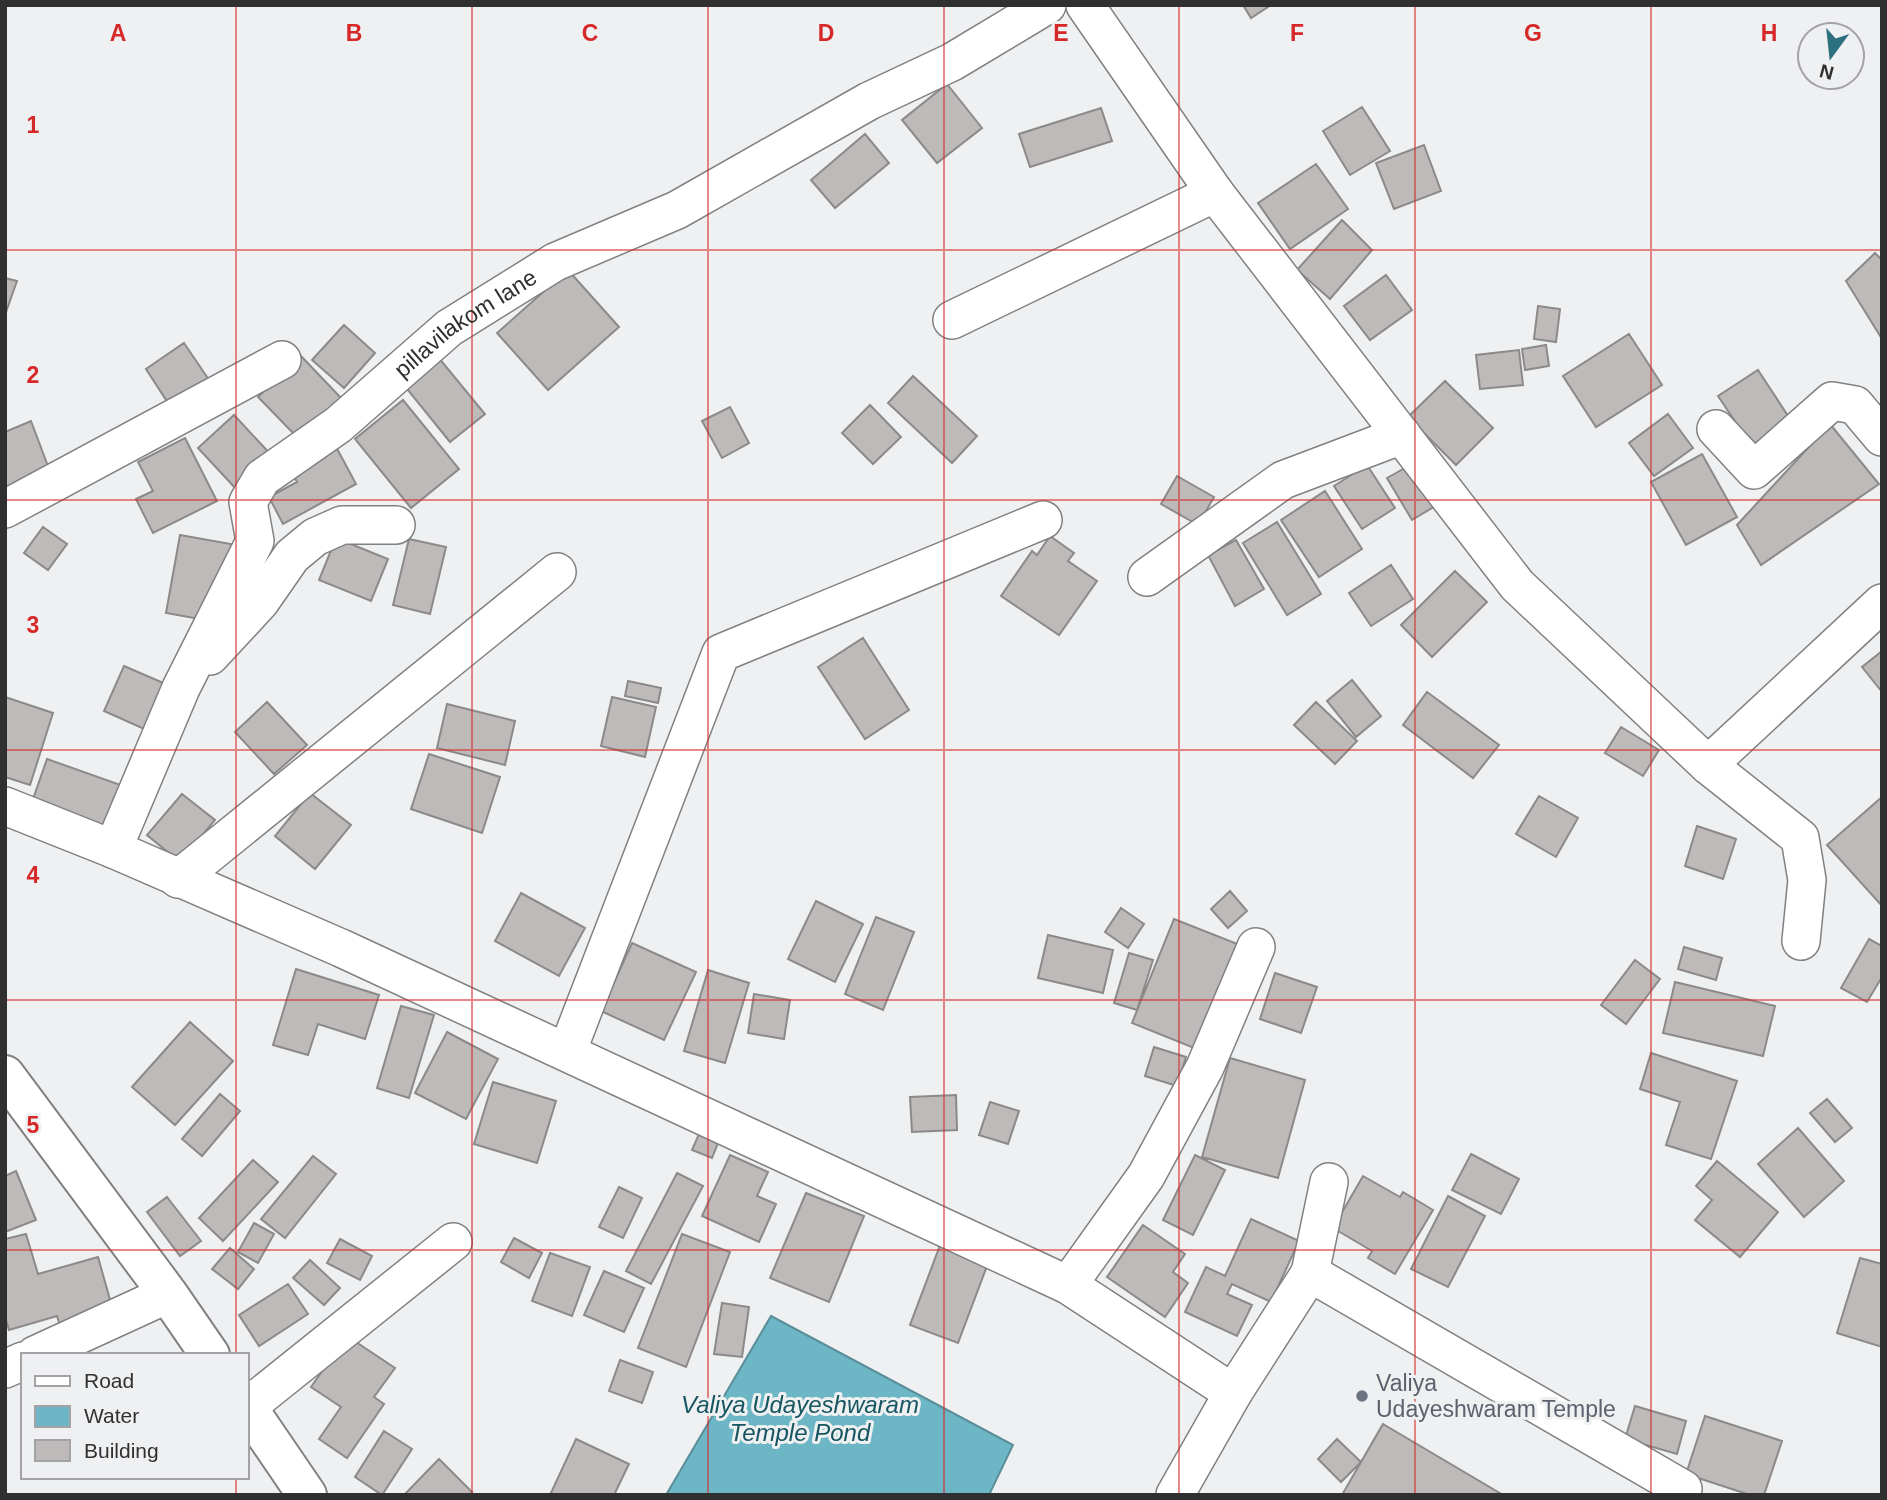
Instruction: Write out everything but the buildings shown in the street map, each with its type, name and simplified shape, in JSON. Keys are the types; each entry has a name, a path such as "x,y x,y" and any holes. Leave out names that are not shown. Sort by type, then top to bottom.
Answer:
{"main road":[{"path":"5,1075 209,1353"},
{"path":"248,1408 307,1495"}],"street":[{"name":"pillavilakom lane","path":"113,849 181,688 255,541 248,502 262,478 338,425 449,328 555,262 677,210 869,101 952,62 1047,5"},
{"path":"1085,5 1216,193 1517,585 1708,765 1800,838 1807,880 1801,941"},
{"path":"952,320 1216,193"},
{"path":"5,509 282,360"},
{"path":"1716,429 1754,470 1832,401 1855,405 1882,438"},
{"path":"1147,576 1283,480 1402,435"},
{"path":"567,1052 721,653 1043,520"},
{"path":"181,688 260,602 292,556 315,537 342,525 396,525"},
{"path":"178,879 558,572"},
{"path":"1708,765 1882,603"},
{"path":"5,806 113,849 341,948 1068,1285 1233,1393"},
{"path":"1068,1285 1146,1176 1205,1067 1256,947"},
{"path":"1175,1495 1233,1393 1310,1273 1329,1182"},
{"path":"248,1406 453,1242"},
{"path":"1310,1273 1683,1489 1680,1495"},
{"path":"39,1353 168,1294"},
{"path":"5,1368 21,1361"}],"water":[{"name":"Valiya Udayeshwaram Temple Pond","path":"771,1316 1013,1445 989,1495 666,1495"}],"place":[{"name":"Valiya Udayeshwaram Temple","path":"1362,1396"}]}
